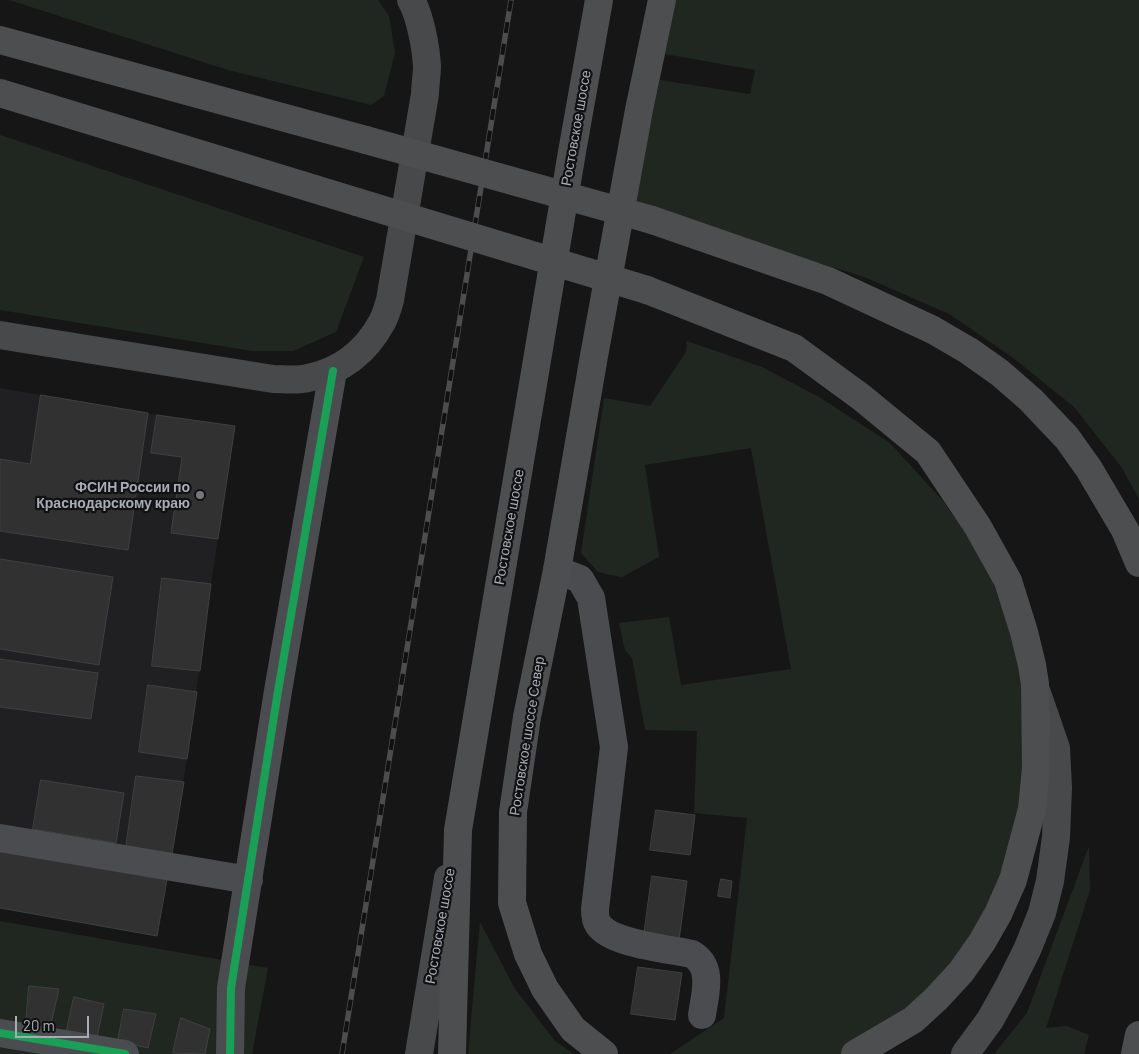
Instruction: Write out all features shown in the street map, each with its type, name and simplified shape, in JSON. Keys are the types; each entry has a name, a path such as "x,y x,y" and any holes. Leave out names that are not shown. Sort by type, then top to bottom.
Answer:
{"highway":[{"name":"Ростовское шоссе","path":"458,830 599,0"},
{"path":"557,570 594,356 662,0"},
{"path":"0,40 652,220 828,282 933,330 969,351 1000,373 1030,400 1066,438 1089,469 1125,530 1139,564"},
{"path":"0,93 647,290 794,348 861,397 928,452 978,527 1008,581 1024,632 1035,684 1036,768 1032,808 1013,880 998,914 982,942 961,972 913,1020 855,1054"},
{"name":"Ростовское шоссе Север","path":"557,570 527,717 513,812 512,903 528,954 545,989 574,1029 604,1054"},
{"path":"452,1054 458,830"},
{"path":"1135,1054 1139,1035"}],"main road":[{"path":"0,335 273,380 306,379 333,370 355,356 371,340 383,320 390,300 425,94 427,66 424,46 411,0"},
{"path":"965,1054 990,1020 1009,986 1042,913 1050,881 1057,827 1056,748 1035,684"},
{"name":"Ростовское шоссе","path":"418,1054 458,830"}],"street":[{"path":"230,1054 231,988 278,691 333,370"},
{"path":"557,570 580,579 591,598 614,747 594,909 597,924 608,933 624,941 692,954 699,958 704,965 707,977 702,1015"},
{"path":"0,838 249,880"},
{"path":"0,1032 125,1054"}],"shaded area":[{"path":"9,0 378,0 389,16 395,53 384,96 371,105 228,70"},
{"path":"676,0 1139,0 1139,499 1122,468 1074,407 1012,357 949,314 867,278 633,205 660,80 750,94 755,70 665,54"},
{"path":"0,135 364,257 336,332 293,351 252,351 0,310"},
{"path":"687,341 762,367 819,397 890,443 943,501 973,544 997,591 1016,645 1029,706 1027,812 980,937 896,1026 841,1054 670,1054 724,1018 747,818 694,813 697,731 645,730 632,658 625,650 619,623 669,617 681,685 791,669 751,448 645,465 659,557 622,577 598,572 581,553 604,398 650,406 686,352"},
{"path":"0,388 157,415 235,426 187,759 157,936 0,908"},
{"path":"1089,846 1090,890 1046,1028 1067,1026 1089,1035 1084,1054 994,1054 1027,1013"},
{"path":"0,921 268,968 252,1054 0,1054"},
{"path":"480,922 515,989 555,1041 574,1054 468,1054"}],"building":[{"path":"41,395 148,413 128,550 0,531 0,459 30,464"},
{"name":"ФСИН России по Краснодарскому краю","path":"157,415 235,426 218,539 171,533 182,457 151,453"},
{"path":"0,559 113,577 99,665 0,649"},
{"path":"162,578 211,584 200,671 152,666"},
{"path":"0,659 98,673 91,719 0,707"},
{"path":"148,685 197,692 187,759 139,752"},
{"path":"136,776 184,782 172,854 126,848"},
{"path":"41,780 124,793 116,843 33,829"},
{"path":"656,810 695,815 690,855 650,850"},
{"path":"0,851 168,874 157,936 0,908"},
{"path":"652,876 687,881 679,940 644,935"},
{"path":"721,879 732,881 730,898 718,896"},
{"path":"638,967 682,973 675,1020 631,1014"},
{"path":"29,986 59,989 50,1028 26,1024"},
{"path":"74,997 104,1004 97,1037 66,1034"},
{"path":"124,1009 156,1014 148,1048 118,1041"},
{"path":"181,1018 210,1029 205,1054 173,1053"}],"railway":[{"path":"342,1054 511,0"}],"cycle path":[{"path":"230,1054 231,988 278,691 333,371"},
{"path":"0,1033 125,1054"}],"place":[{"name":"ФСИН России по Краснодарскому краю","path":"200,495"}]}
